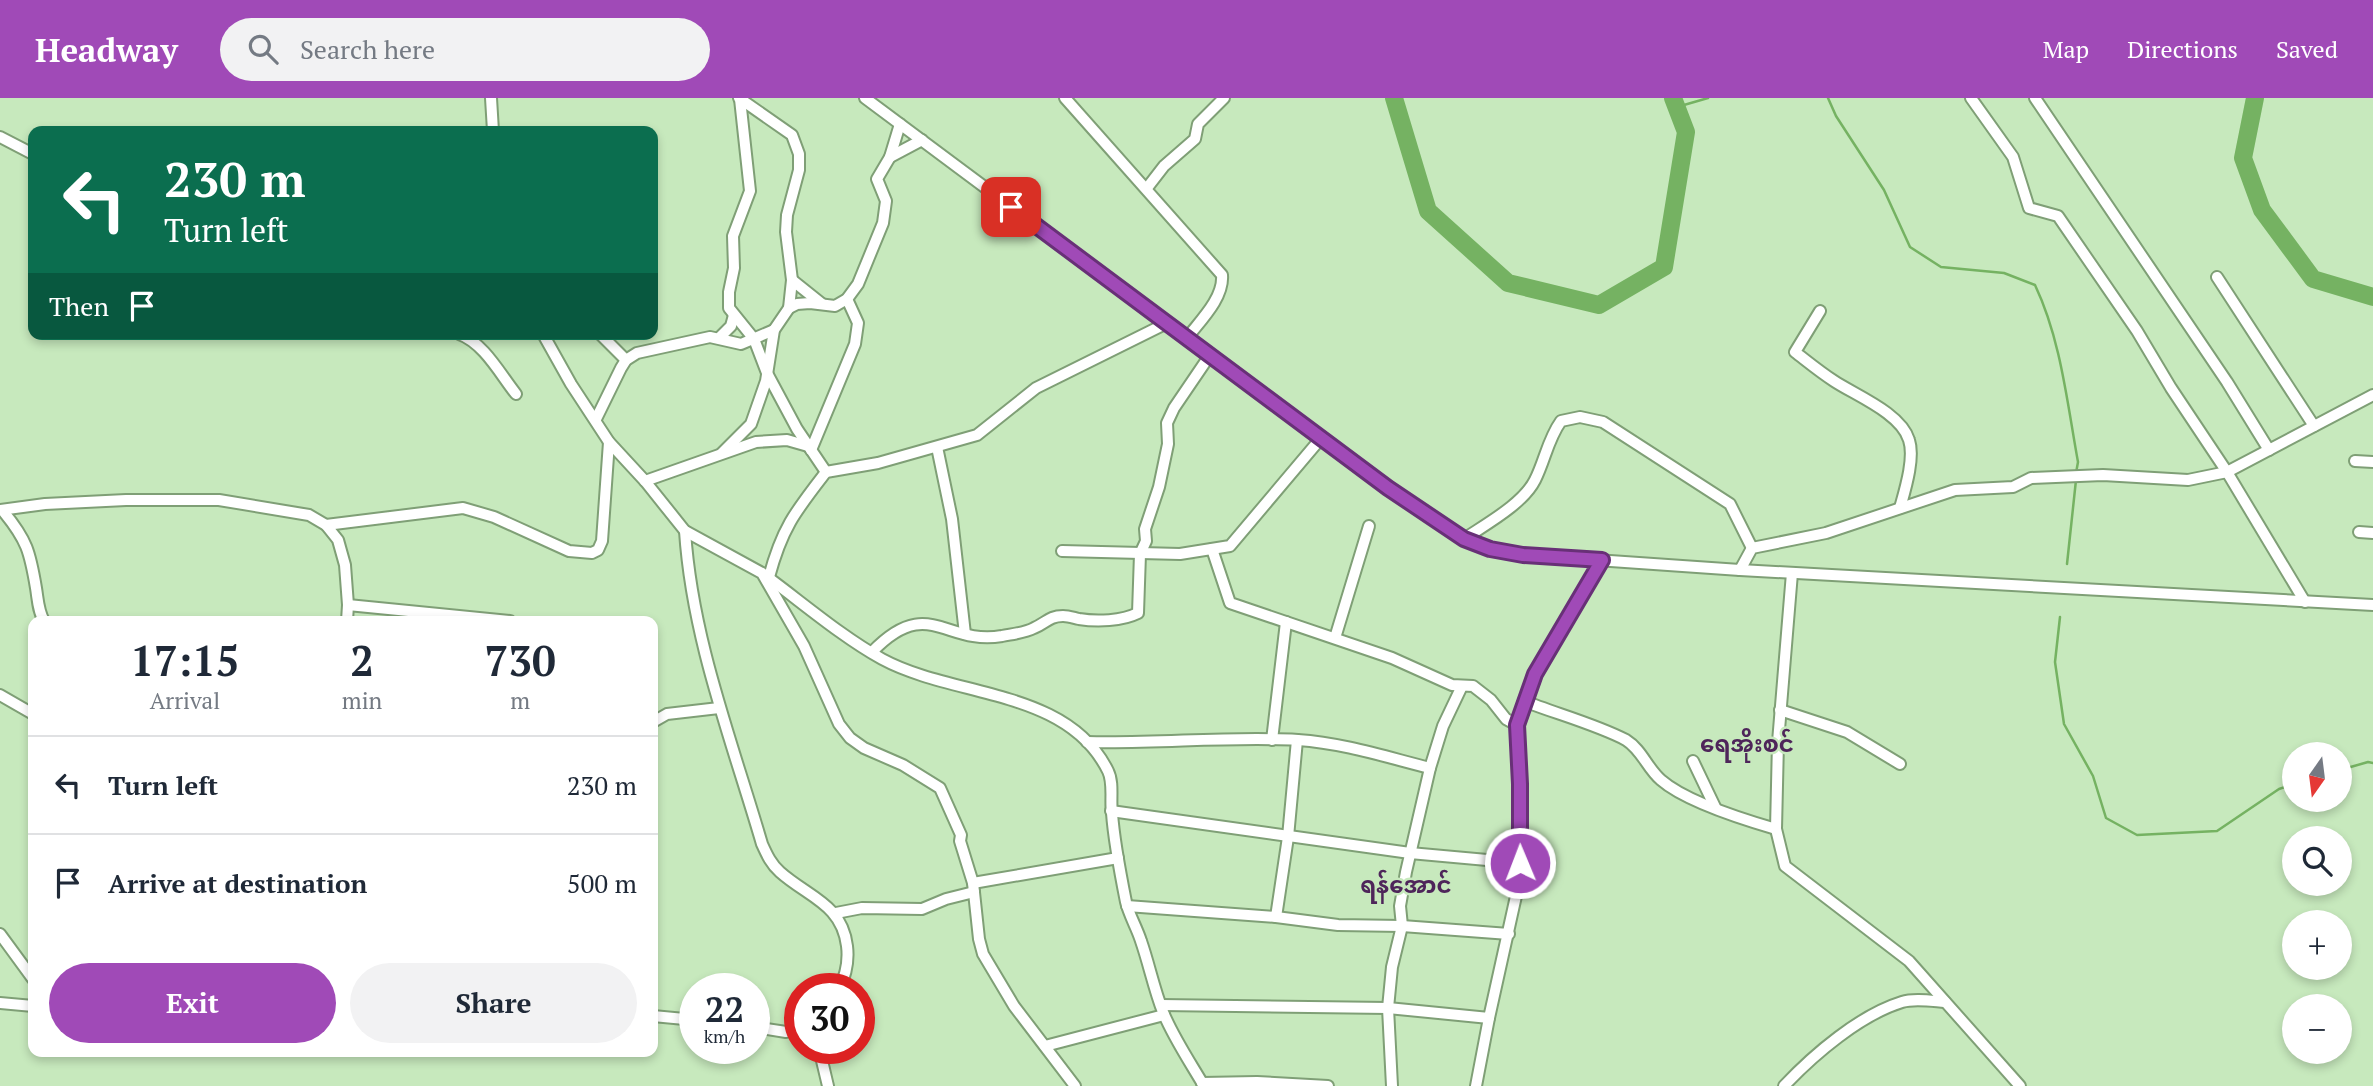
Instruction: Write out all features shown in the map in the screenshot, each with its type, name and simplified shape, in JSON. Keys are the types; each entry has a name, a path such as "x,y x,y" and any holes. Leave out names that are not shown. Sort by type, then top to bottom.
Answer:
{"street":[{"path":"491,98 492,126"},
{"path":"739,98 792,135 799,154 799,170 787,215 786,232 792,279 789,308"},
{"path":"739,98 751,191 733,236 734,268 729,308 754,339 767,373 826,472"},
{"path":"865,98 1388,488 1464,539 1490,549 1523,555 1740,570 2373,606"},
{"path":"1065,98 1222,275 1216,298 1187,338"},
{"path":"1147,188 1164,166 1195,139 1198,124 1223,98"},
{"path":"1972,98 2013,158 2029,208 2058,216 2137,331 2305,601"},
{"path":"2035,98 2227,382 2269,450"},
{"path":"596,419 626,360 637,353 700,338 720,337 741,344 776,326 789,308 797,304 835,306 847,299 858,284 883,223 886,201 877,178 890,157 900,124"},
{"path":"0,137 28,151"},
{"path":"890,157 922,140"},
{"path":"2217,277 2314,426"},
{"path":"792,279 822,305"},
{"path":"810,448 855,344 858,323 847,299"},
{"path":"1820,311 1795,352 1838,384 1872,403 1906,432 1910,452 1907,483 1900,508"},
{"path":"738,320 763,329 776,326"},
{"path":"720,337 738,320"},
{"path":"1075,1086 1014,1006 983,954 973,888 960,841 961,835 940,788 903,765 864,748 850,738 838,724 804,646 766,575 783,532 796,510 826,472 878,463 976,435 1036,388 1167,323"},
{"path":"722,453 751,424 767,373 776,326"},
{"path":"471,340 516,394"},
{"path":"546,340 609,442 685,531 766,575 872,652 913,672 1023,703 1055,717 1087,742 1110,772 1111,811 1127,906 1141,939 1163,1010 1203,1084 1257,1082 1328,1086"},
{"path":"606,340 626,360"},
{"path":"872,652 888,635 918,624 946,627 988,638 1034,628 1049,618 1065,616 1099,620 1130,617 1138,613 1140,554 1146,541 1145,529 1159,486 1168,444 1167,423 1174,408 1210,355"},
{"path":"1740,570 1752,548 1826,533 1955,491 2013,486 2031,478 2059,475 2188,480 2227,472 2373,395"},
{"path":"1464,539 1509,509 1534,483 1552,433 1561,421 1580,417 1603,422 1730,504 1752,548"},
{"path":"1062,551 1180,554 1230,546 1322,437"},
{"path":"645,481 756,442 775,439 810,448"},
{"path":"326,525 463,508 494,517 569,551 592,553 598,550 602,541 609,442"},
{"path":"937,447 952,519 965,634"},
{"path":"2355,461 2373,462"},
{"path":"2,510 45,504 127,500 219,500 309,515 326,525 338,540 342,552 347,616"},
{"path":"2,510 20,530 30,553 42,616"},
{"path":"1335,638 1370,526"},
{"path":"685,531 688,576 719,708 762,844 770,862 781,873 836,913 846,933 848,956 845,973"},
{"path":"2359,532 2373,533"},
{"path":"1212,549 1230,603 1392,658 1452,685 1473,686 1491,700 1506,719 1517,725"},
{"path":"1476,1086 1520,878 1517,725 1535,674 1602,560"},
{"path":"1792,573 1780,710 1776,829 1784,866 1909,961 2020,1086"},
{"path":"348,605 462,616"},
{"path":"384,616 385,608"},
{"path":"1272,740 1286,622"},
{"path":"1392,1086 1388,1008 1392,967 1402,926 1400,906 1430,768 1443,726 1462,686"},
{"path":"0,695 28,711"},
{"path":"1524,701 1623,739 1641,752 1650,769 1668,786 1741,819 1776,829"},
{"path":"658,719 667,714 719,708"},
{"path":"1780,710 1847,732 1900,764"},
{"path":"1087,742 1297,740 1340,744 1430,768"},
{"path":"1276,917 1288,837 1297,740"},
{"path":"1693,761 1715,807"},
{"path":"1111,811 1410,853 1520,863"},
{"path":"836,913 862,908 922,909 973,888 1118,858"},
{"path":"1127,906 1276,917 1338,925 1402,926 1509,934"},
{"path":"0,934 28,972"},
{"path":"1784,1086 1802,1067 1836,1040 1875,1014 1904,1001 1945,1002"},
{"path":"0,1003 28,1006"},
{"path":"1045,1046 1163,1010 1388,1008 1489,1018"},
{"path":"658,1016 679,1018"},
{"path":"823,1064 828,1086"}],"waterway":[{"path":"1394,98 1428,211 1508,283 1599,305 1664,267 1686,132 1673,98"},
{"path":"1677,107 1708,98"},
{"path":"1828,98 1836,116 1884,190 1910,247 1941,267 2004,273 2035,285 2051,327 2062,372 2078,462 2076,473"},
{"path":"2255,98 2243,158 2262,210 2313,279 2373,297"},
{"path":"2067,564 2076,480"},
{"path":"2060,617 2055,662 2064,724 2093,776 2106,818 2137,835 2217,831 2282,788"},
{"path":"2352,767 2373,763"}],"district":[{"name":"ရေအိုးစင်","path":"1747,744"},
{"name":"ရန်အောင်","path":"1406,885"}],"route":[{"path":"1011,207 1388,488 1464,539 1490,549 1523,555 1602,560 1535,674 1517,725 1520,863"}]}
